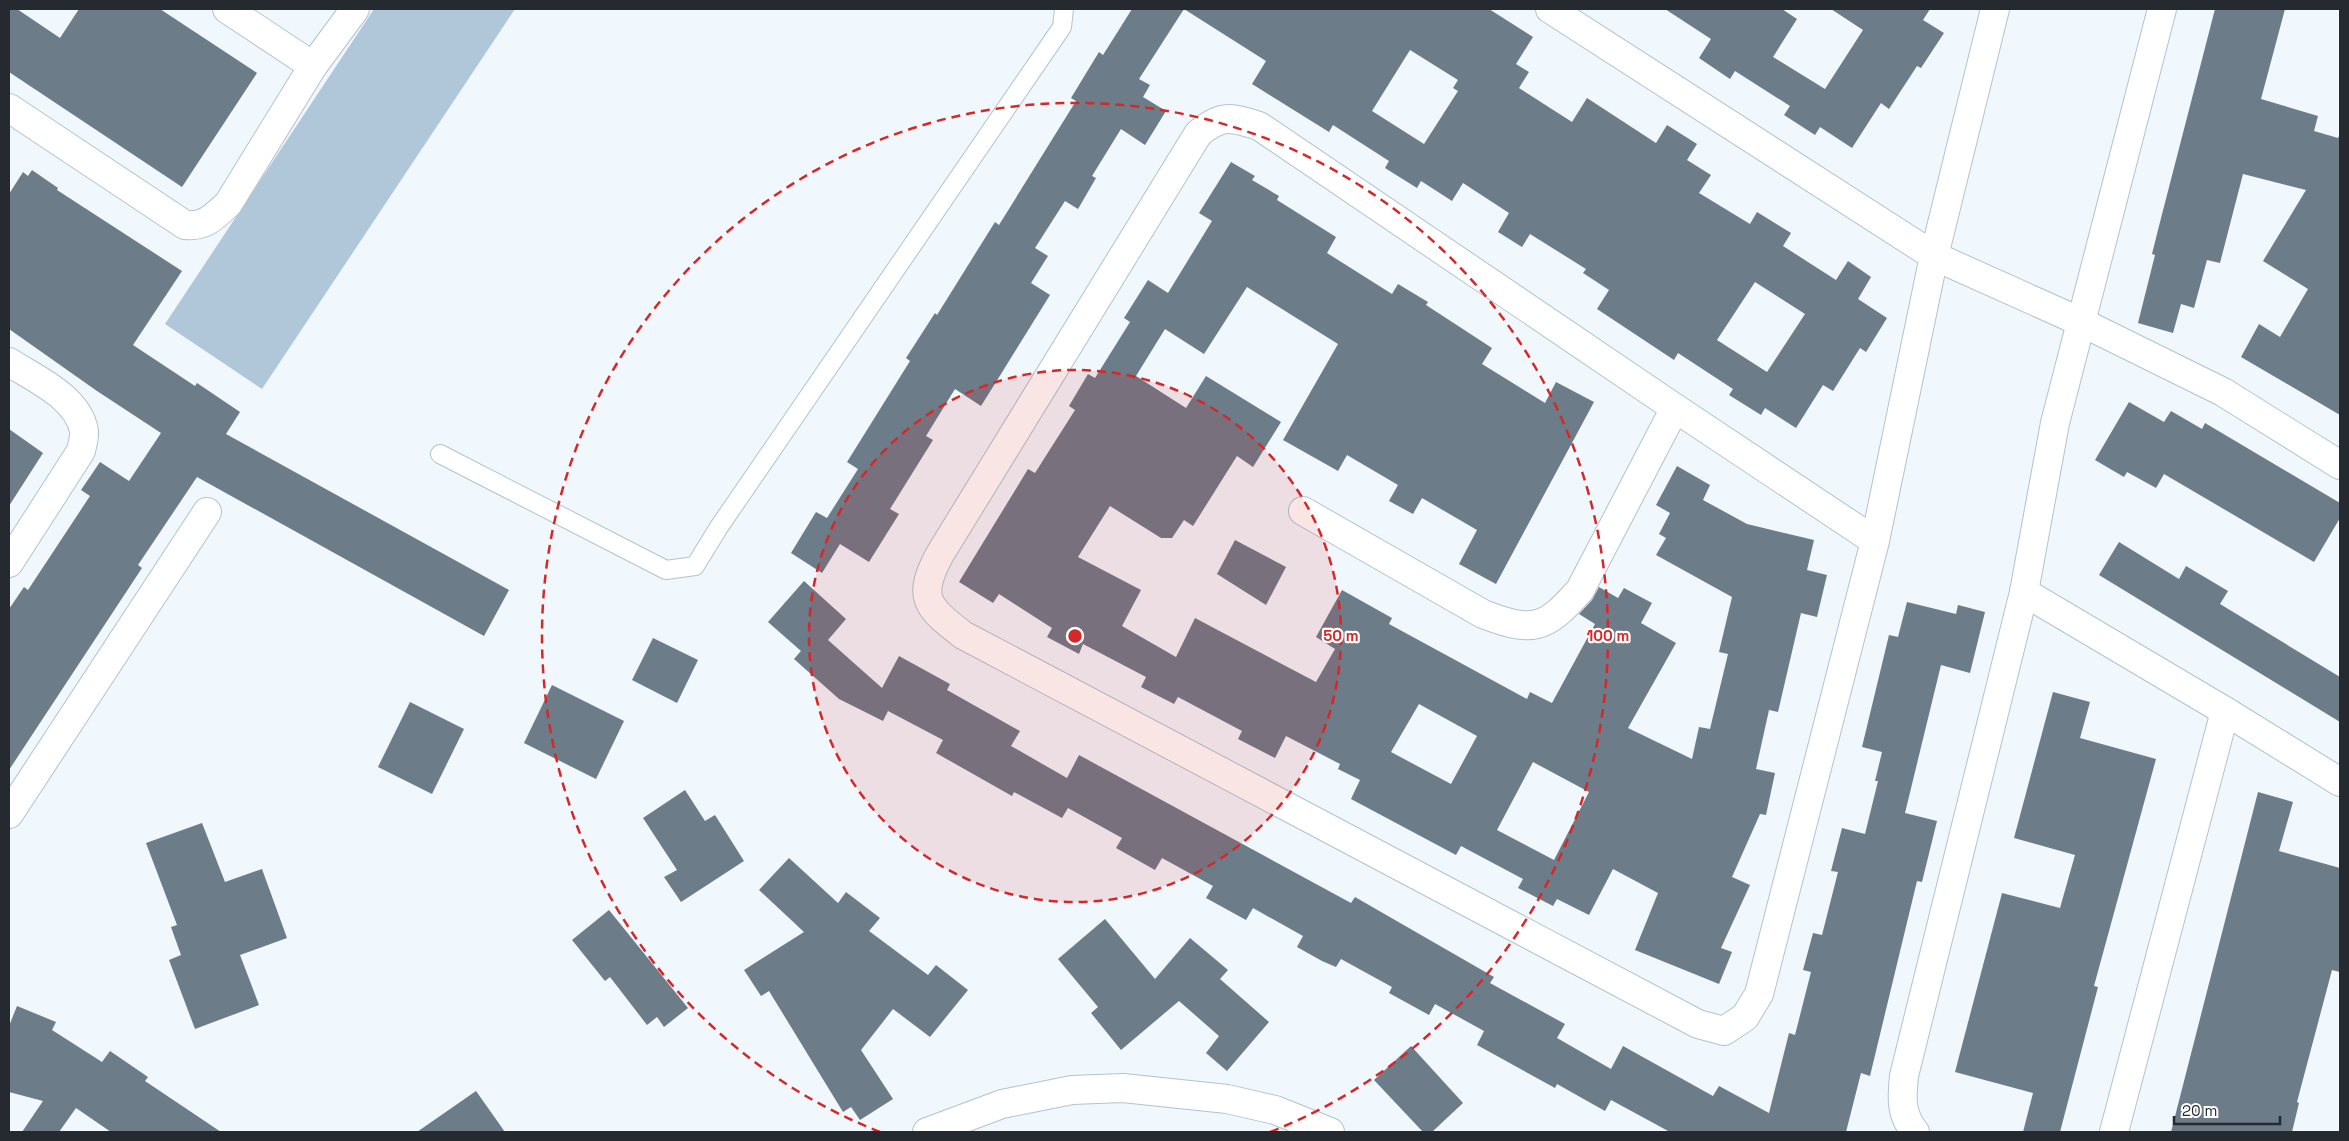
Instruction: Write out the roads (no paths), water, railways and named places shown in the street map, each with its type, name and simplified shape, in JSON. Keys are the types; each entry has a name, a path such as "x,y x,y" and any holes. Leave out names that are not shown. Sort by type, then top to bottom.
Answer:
{"street":[{"path":"227,9 313,66"},
{"path":"9,108 185,224 198,226 211,219 228,204 313,66 355,9"},
{"path":"1550,9 1934,256 2081,322 2223,392 2340,465"},
{"path":"1875,540 1675,408 1259,126 1223,118 1210,124 1198,134 940,554 928,576 927,598 940,617 963,635 1698,1024 1724,1032 1745,1017 1759,994 1875,540 1934,256 1994,9"},
{"path":"1915,1132 1906,1121 1902,1101 1904,1076 2024,592 2055,423 2162,9"},
{"path":"9,362 62,396 76,411 84,432 81,451 9,563"},
{"path":"1303,510 1483,614 1509,624 1536,626 1560,613 1580,590 1675,408"},
{"path":"9,814 207,512"},
{"path":"2024,592 2225,711 2340,782"},
{"path":"2114,1132 2225,711"},
{"path":"927,1132 1002,1104 1072,1090 1123,1088 1226,1099 1275,1110 1330,1132"}],"lane":[{"path":"440,454 666,570 695,566 719,527 1062,27 1064,9"}]}
